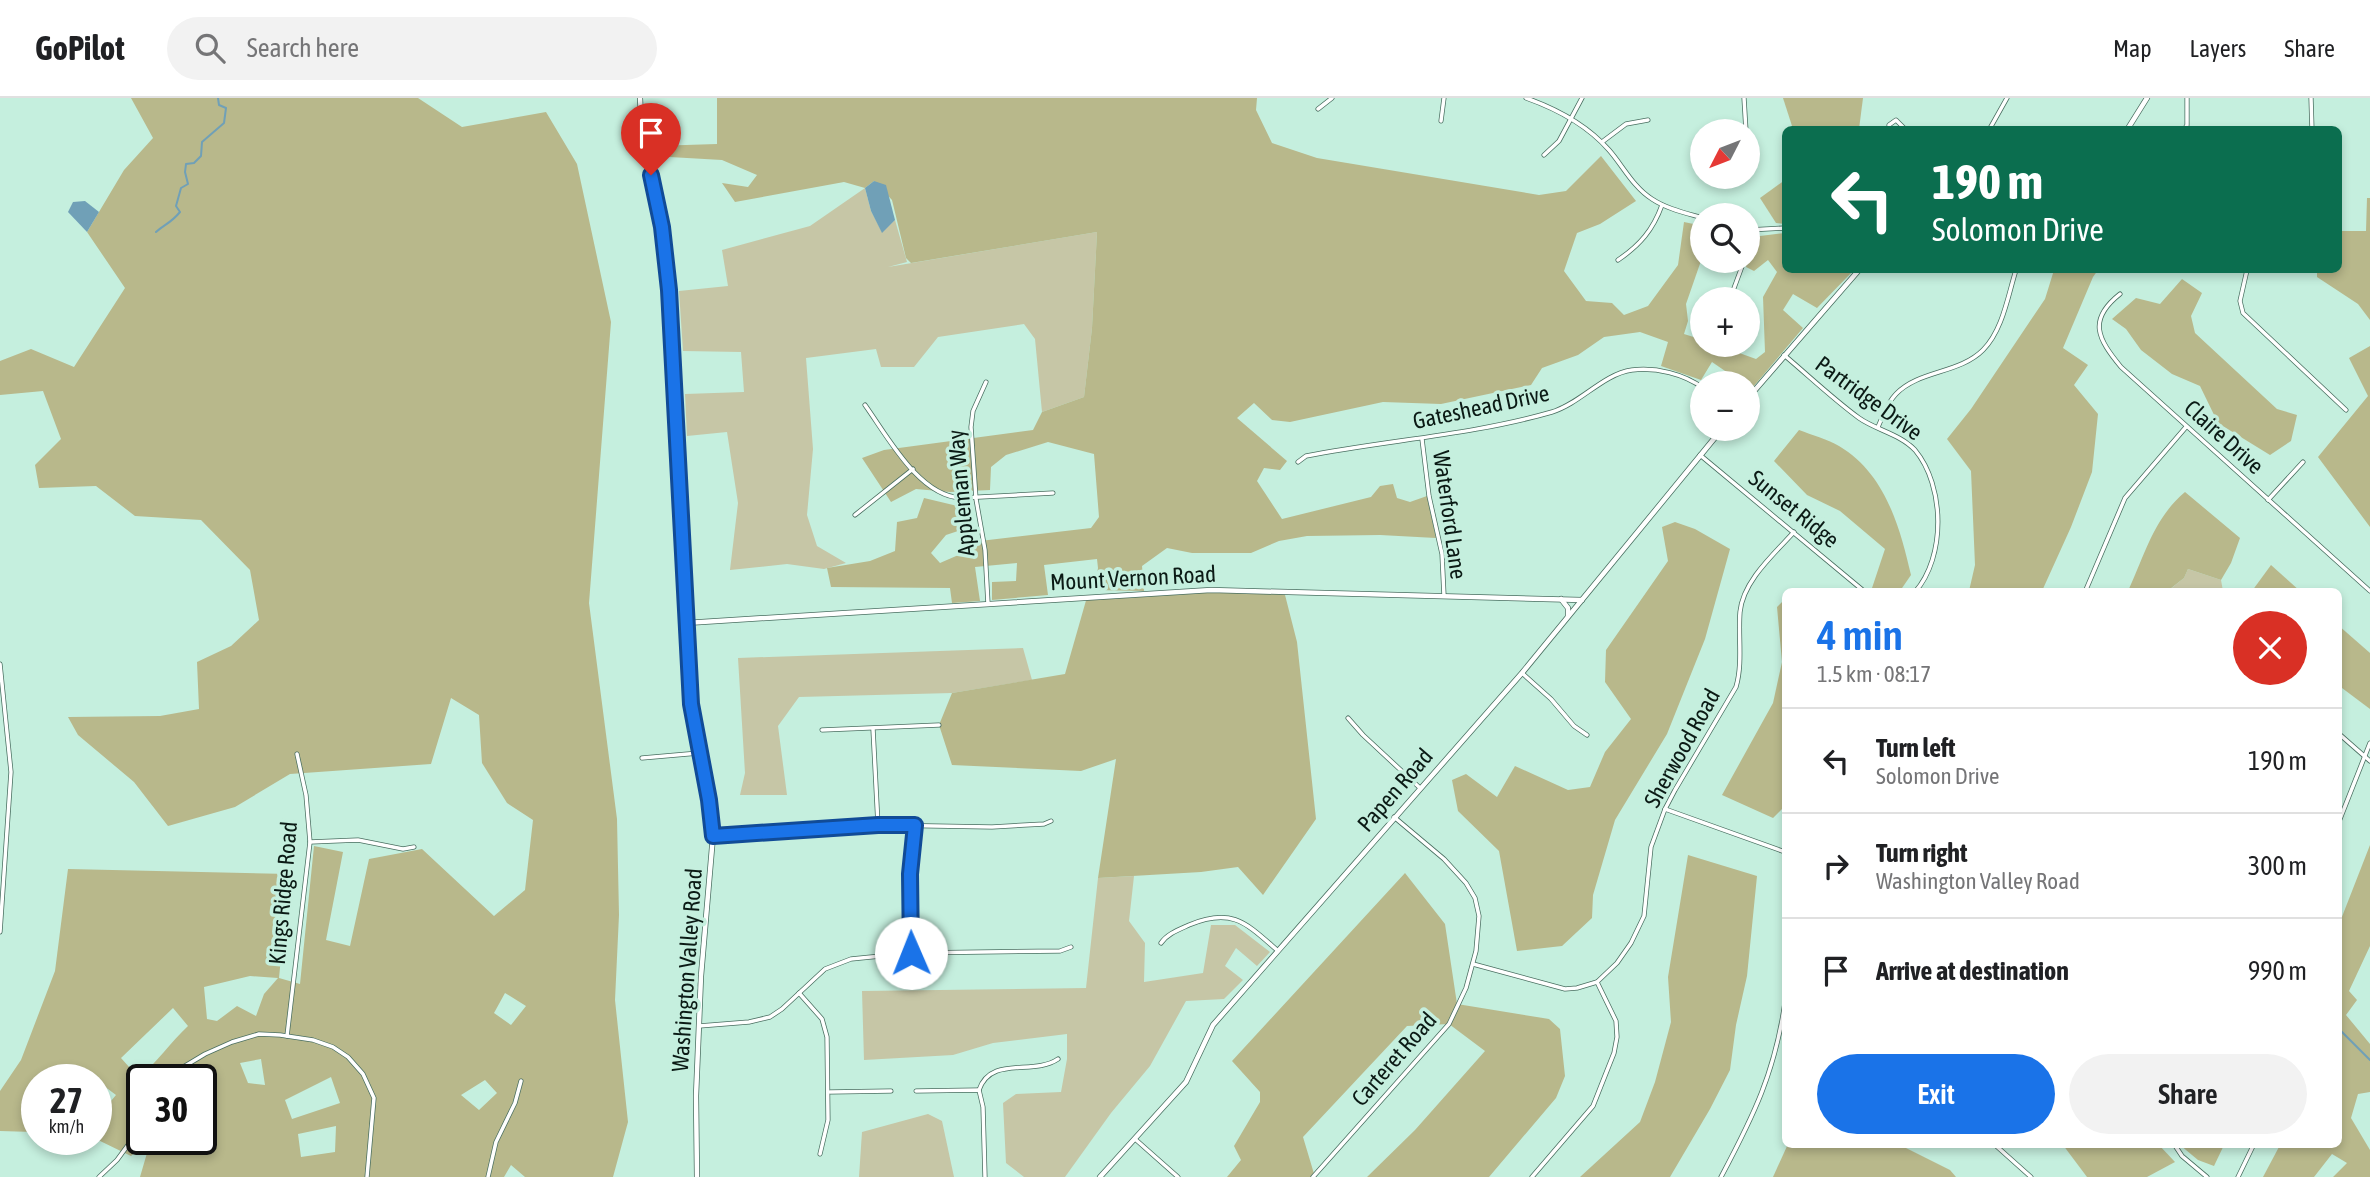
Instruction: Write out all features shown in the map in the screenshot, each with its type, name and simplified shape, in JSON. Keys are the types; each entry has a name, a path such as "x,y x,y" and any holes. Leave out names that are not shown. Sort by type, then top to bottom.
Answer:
{"street":[{"name":"Washington Valley Road","path":"640,98 662,227 669,290 691,704 713,836 701,976 696,1096 697,1177"},
{"path":"1318,109 1332,98"},
{"path":"1441,121 1444,98"},
{"path":"1526,98 1570,118 1602,142 1637,187 1662,205 1690,214"},
{"path":"1544,155 1559,141 1582,98"},
{"path":"1744,98 1745,119"},
{"path":"1991,126 2007,98"},
{"path":"2130,126 2147,98"},
{"path":"2186,126 2187,98"},
{"path":"2311,98 2312,126"},
{"path":"1602,142 1626,124 1648,120"},
{"path":"1889,126 1896,120 1902,126"},
{"path":"1618,260 1637,247 1648,234 1662,205"},
{"path":"1760,230 1782,228"},
{"path":"1760,384 1856,273"},
{"path":"1877,428 1888,404 1904,387 1971,360 1988,344 1995,335 2015,273"},
{"path":"2246,273 2239,301 2243,313 2346,410"},
{"name":"Claire Drive","path":"2120,294 2107,305 2100,319 2099,332 2121,367 2370,591"},
{"name":"Partridge Drive","path":"1784,355 1857,416 1904,441 1914,450 1928,473 1935,500 1938,532 1936,553 1929,571 1918,588"},
{"name":"Gateshead Drive","path":"1298,462 1306,456 1489,427 1561,409 1617,375 1632,370 1677,374 1690,381"},
{"name":"Appleman Way","path":"986,382 972,418 976,499 985,550 988,604"},
{"path":"865,405 913,470 928,486 942,494 954,498 976,499 1053,494"},
{"path":"2087,588 2125,498 2186,427"},
{"name":"Waterford Lane","path":"1422,439 1429,496 1442,554 1444,596"},
{"name":"Papen Road","path":"1100,1177 1186,1082 1209,1030 1522,673 1712,441"},
{"name":"Sunset Ridge","path":"1700,455 1860,588"},
{"path":"2268,500 2303,462"},
{"path":"855,515 913,470"},
{"name":"Sherwood Road","path":"1597,982 1617,963 1641,924 1646,906 1651,847 1665,809 1736,687 1740,669 1740,612 1745,592 1794,532"},
{"name":"Mount Vernon Road","path":"686,623 1211,590 1583,600"},
{"path":"1560,599 1568,608 1568,617"},
{"path":"0,664 11,772 0,932"},
{"path":"1522,673 1546,693 1574,726 1587,735"},
{"path":"1348,718 1420,788"},
{"path":"822,730 939,725"},
{"path":"873,729 878,825"},
{"path":"2342,736 2368,759"},
{"path":"2342,815 2368,759 2370,743"},
{"path":"642,758 699,753"},
{"name":"Kings Ridge Road","path":"287,1036 310,842 306,795 297,754"},
{"path":"1665,809 1782,851"},
{"name":"Carteret Road","path":"1313,1177 1449,1024 1466,988 1473,964 1479,925 1475,898 1466,883 1444,859 1394,817"},
{"path":"713,836 878,825 992,827 1044,824 1051,821"},
{"path":"911,953 910,874 915,825"},
{"path":"310,842 358,840 403,849 414,847"},
{"path":"1161,943 1171,934 1203,920 1226,917 1246,923 1277,950"},
{"path":"699,1026 761,1020 776,1014 816,976 836,963 866,956 1060,951 1071,947"},
{"path":"1473,964 1565,989 1597,982 1616,1021 1618,1037 1614,1053 1593,1107 1532,1177"},
{"path":"799,993 814,1008 825,1027 828,1120 820,1154"},
{"path":"1721,1177 1756,1112 1769,1077 1782,1020"},
{"path":"189,1064 232,1042 259,1034 287,1036 333,1047 348,1057 363,1074 374,1101 367,1177"},
{"path":"985,1177 983,1107 979,1090 984,1079 998,1070 1049,1064 1058,1059"},
{"path":"488,1177 496,1142 515,1103 521,1081"},
{"path":"916,1091 979,1090"},
{"path":"829,1092 891,1091"},
{"path":"1135,1139 1178,1177"},
{"path":"99,1177 126,1148"},
{"path":"1998,1148 2031,1177"},
{"path":"2177,1148 2207,1177"},
{"path":"2238,1177 2252,1148"}],"green space":[{"path":"131,98 418,98 462,127 546,112 577,164 611,322 589,603 617,819 619,915 615,1000 628,1122 613,1177 525,1177 511,1165 504,1177 140,1177 146,1155 217,1155 217,1064 154,1064 188,1026 173,1008 121,1058 126,1064 126,1154 112,1147 112,1100 116,1095 112,1092 112,1064 21,1064 21,1132 0,1131 0,1091 21,1060 55,971 68,869 289,874 279,978 300,984 314,846 343,852 326,940 350,946 369,859 422,849 494,916 525,890 533,820 507,803 482,763 479,715 451,698 431,764 290,774 235,807 168,826 134,782 78,735 68,717 160,716 199,709 197,662 231,646 259,620 250,570 201,520 135,516 96,486 39,488 35,465 61,439 43,391 0,395 0,361 31,349 74,367 125,288 87,232 124,170 153,138","holes":["250,976 278,978 264,994 256,1016 237,1006 217,1021 207,1019 204,987","505,993 526,1006 511,1025 494,1013","261,1059 265,1085 248,1083 240,1063","331,1077 340,1103 292,1119 285,1100","485,1080 497,1093 479,1110 461,1095","336,1126 335,1152 301,1157 298,1134"]},
{"path":"717,98 1257,98 1256,110 1272,143 1317,158 1539,195 1566,191 1601,156 1636,201 1600,224 1577,233 1564,271 1586,301 1612,303 1624,315 1648,306 1678,265 1684,222 1690,223 1690,273 1697,273 1686,304 1688,321 1684,334 1690,336 1690,357 1756,359 1765,352 1763,297 1777,272 1768,260 1760,266 1760,236 1782,233 1782,273 1851,273 1817,308 1793,294 1783,310 1803,328 1760,379 1760,371 1725,371 1712,362 1706,371 1690,371 1690,376 1661,366 1668,342 1640,332 1604,337 1578,355 1542,368 1531,385 1441,404 1383,402 1290,422 1272,420 1254,403 1237,418 1287,461 1280,470 1264,468 1257,481 1282,519 1371,497 1380,486 1393,484 1397,498 1410,502 1427,496 1436,538 1380,535 1307,536 1279,541 1251,553 1192,553 1167,548 1142,566 1144,591 1094,590 1097,559 1044,565 1048,595 992,600 992,582 1016,581 1017,563 975,567 980,601 952,603 950,588 831,587 827,568 870,561 895,551 897,522 917,518 924,498 970,509 973,526 946,535 931,553 940,563 963,553 963,543 1091,528 1099,517 1094,454 1048,442 1006,455 991,467 990,490 950,492 916,489 891,502 862,458 884,450 1033,430 1042,412 1084,397 1092,328 1097,232 911,263 906,258 892,200 874,181 865,188 844,182 735,202 722,183 748,187 757,175 722,160 652,156 654,146 717,144"},
{"path":"1783,98 1863,98 1859,126 1792,126"},
{"path":"1782,182 1782,224 1776,223 1760,198"},
{"path":"865,188 871,211 882,232 895,220 907,262 888,267 1097,232 1092,328 1084,397 1042,412 1035,339 1024,324 938,337 914,367 881,367 876,349 806,358 813,449 807,515 817,546 846,563 824,569 787,564 730,570 738,503 727,432 687,436 685,394 744,392 741,352 683,351 679,291 728,286 722,250 810,226"},
{"path":"2367,198 2370,198 2370,320 2358,304 2317,277 2317,273 2342,273 2342,231 2366,231"},
{"path":"2053,273 2096,273 2063,348 2088,365 2074,385 2098,414 2092,472 2043,588 1970,588 1975,565 1971,471 1947,439 1971,409 2045,299"},
{"path":"2182,279 2202,293 2191,316 2195,333 2277,409 2297,415 2291,441 2270,455 2218,423 2200,386 2172,374 2141,350 2126,329 2112,319 2136,298 2160,304"},
{"path":"2370,346 2370,527 2318,457 2368,396 2349,358"},
{"path":"1799,430 1839,446 1855,457 1879,486 1896,520 1911,575 1902,588 1872,588 1885,549 1840,511 1807,495 1774,461"},
{"path":"2185,492 2240,538 2231,563 2221,580 2188,569 2184,578 2171,588 2129,588 2157,526"},
{"path":"1675,522 1695,529 1730,549 1705,639 1667,734 1615,820 1593,895 1592,918 1562,946 1517,951 1499,851 1458,811 1452,780 1466,774 1497,797 1515,766 1568,790 1590,787 1605,752 1631,719 1605,682 1606,650 1668,561 1662,527"},
{"path":"2271,565 2297,588 2254,588"},
{"path":"2188,569 2221,580 2222,588 2172,588 2184,578"},
{"path":"1211,590 1284,591 1297,642 1316,819 1263,895 1238,867 1098,878 1116,759 1081,771 952,765 939,725 952,693 1065,674 1087,597"},
{"path":"1782,602 1782,662 1777,607"},
{"path":"2342,628 2370,653 2370,709 2342,688"},
{"path":"1023,648 1032,680 952,693 799,697 778,726 787,795 740,795 745,773 738,658"},
{"path":"1782,662 1782,809 1773,818 1722,795 1773,703"},
{"path":"2370,845 2370,946 2349,991 2357,1000 2346,1015 2370,1044 2370,1092 2358,1094 2351,1118 2370,1150 2370,1177 2333,1177 2347,1163 2332,1154 2314,1177 2263,1177 2278,1148 2342,1148 2342,917"},
{"path":"1688,855 1757,876 1747,976 1736,1025 1730,1070 1670,1177 1580,1177 1640,1122 1655,1082 1671,1022 1668,977"},
{"path":"1405,873 1445,924 1457,1004 1549,1019 1560,1029 1565,1076 1556,1098 1489,1177 1367,1177 1415,1130 1485,1051 1449,1024 1407,1026 1303,1137 1315,1177 1227,1177 1241,1160 1234,1146 1260,1102 1260,1092 1232,1061"},
{"path":"1134,876 1129,921 1145,943 1144,982 1203,973 1211,925 1235,925 1270,952 1257,966 1236,948 1225,966 1243,980 1224,999 1186,1001 1150,1066 1111,1113 1065,1177 1024,1177 1006,1163 1003,1103 1016,1094 1061,1092 1067,1059 1067,1034 993,1043 953,1055 864,1060 862,991 1086,988 1098,878"},
{"path":"928,1114 942,1121 954,1177 859,1177 862,1132"},
{"path":"1786,1148 1906,1148 1950,1170 1956,1177 1773,1177"},
{"path":"2065,1148 2162,1148 2175,1162 2147,1177 2087,1177"},
{"path":"2184,1148 2223,1148 2214,1166 2198,1160"}],"water":[{"path":"874,181 886,185 895,220 882,233 871,211 865,188"},
{"path":"85,201 99,212 87,232 68,212 73,202"}],"waterway":[{"path":"156,232 180,212 176,206 181,188 188,184 186,164 194,163 201,156 202,142 224,123 226,108 219,105 218,98"},
{"path":"2342,1032 2370,1060"}],"route":[{"path":"651,175 662,227 669,290 692,718 709,800 713,836 915,825 910,874 911,953"}]}
